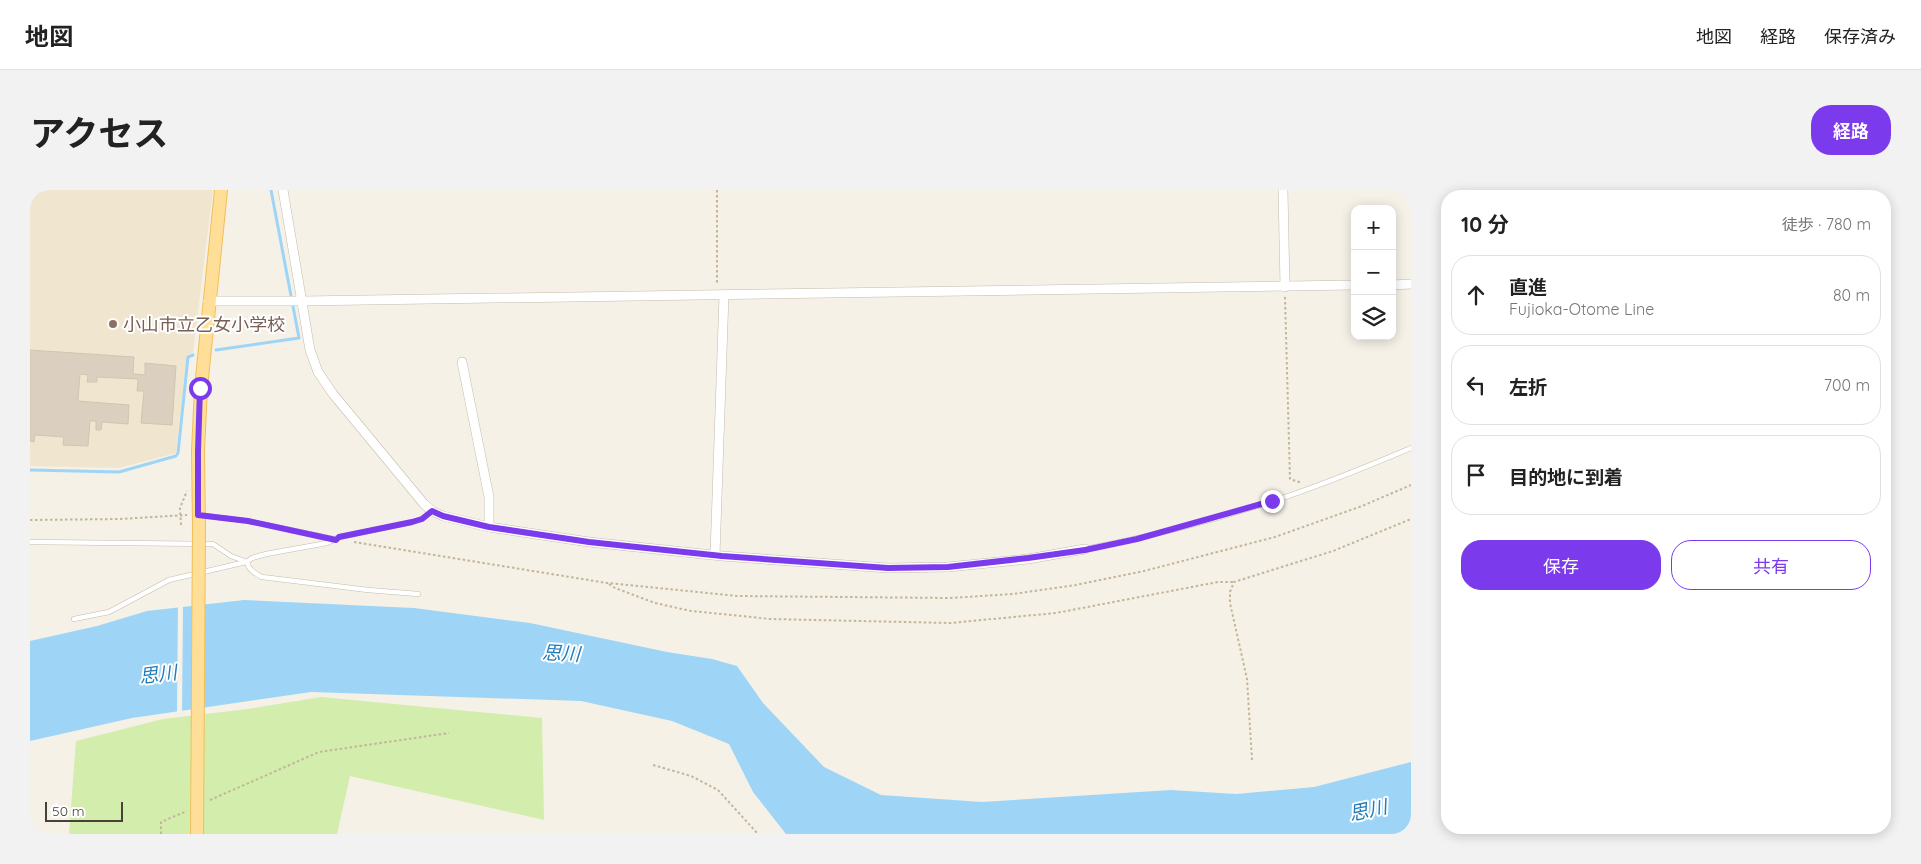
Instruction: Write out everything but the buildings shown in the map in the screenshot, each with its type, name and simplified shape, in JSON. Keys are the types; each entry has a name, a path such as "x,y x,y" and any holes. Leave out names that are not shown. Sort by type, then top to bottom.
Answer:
{"main road":[{"path":"197,834 199,418 208,301 221,190"}],"street":[{"path":"283,190 310,350 318,372 333,394 432,511 443,516 489,527 589,542 715,555 888,568 948,567 1085,550"},
{"path":"1283,190 1285,287"},
{"path":"1396,285 1411,284"},
{"path":"208,301 1351,285"},
{"path":"715,555 720,295"},
{"path":"462,362 489,497 489,527"}],"lane":[{"path":"1085,550 1146,537 1272,501 1411,448"},
{"path":"74,619 110,612 170,580 247,562 252,558 266,554 327,543 339,537 412,522 422,519 432,511"},
{"path":"198,521 248,521 336,540"},
{"path":"30,542 213,544 231,556 247,562"},
{"path":"247,562 248,568 262,576 368,590 418,594"}],"path":[{"path":"716,190 720,295"},
{"path":"1285,287 1290,479 1294,482 1313,486"},
{"path":"30,520 120,519 180,514"},
{"path":"607,583 615,588 655,603 691,611 770,619 950,623 1056,613 1218,582 1234,582 1333,551 1411,519"},
{"path":"1234,582 1230,592 1230,603 1247,679 1252,760"},
{"path":"210,800 319,752 449,733"},
{"path":"653,765 691,776 718,790 758,834"},
{"path":"161,834 161,822 194,807"}],"shaded area":[{"name":"小山市立乙女小学校","path":"30,190 213,190 193,353 187,355 176,453 119,468 30,466"}],"green space":[{"path":"321,697 542,718 544,820 350,776 337,834 69,834 76,741 163,719 248,709"}],"water":[{"name":"思川","path":"244,600 414,608 530,623 667,652 712,659 737,666 763,703 824,767 881,795 982,802 1171,790 1236,794 1314,787 1411,762 1411,834 786,834 753,792 729,744 672,721 581,701 311,692 132,718 30,741 30,641 97,626 147,611"}],"pier":[{"path":"183,604 182,713 177,713 178,605"}],"waterway":[{"path":"216,350 299,338 271,190"},
{"path":"30,470 119,472 176,456 178,453 188,357 193,355"}],"place":[{"name":"小山市立乙女小学校","path":"113,324"}],"route":[{"path":"200,388 198,515 248,521 336,540 339,537 422,519 432,511 443,516 489,527 589,542 722,556 888,568 948,567 1085,550 1137,539 1272,501"}]}
